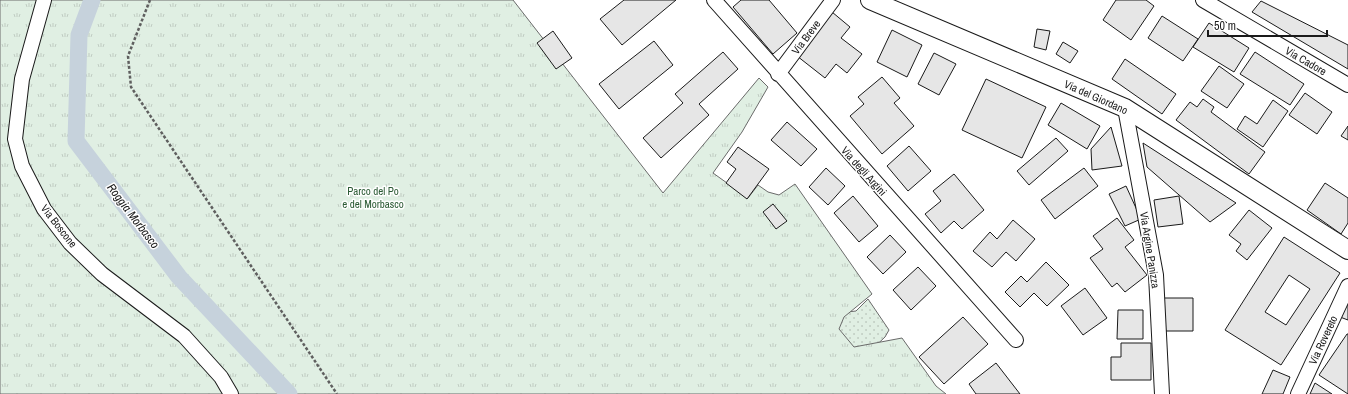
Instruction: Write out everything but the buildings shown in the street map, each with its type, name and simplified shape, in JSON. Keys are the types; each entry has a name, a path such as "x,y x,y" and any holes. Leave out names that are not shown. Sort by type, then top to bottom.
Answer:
{"street":[{"name":"Via Boscone","path":"44,0 22,79 15,139 22,166 44,209 70,243 102,274 184,336 221,377 231,394"},
{"name":"Via degli Argini","path":"714,0 778,74 1016,340"},
{"name":"Via Breve","path":"778,74 833,0"},
{"name":"Via del Giordano","path":"870,0 1125,108 1348,250"},
{"name":"Via Cadore","path":"1203,0 1348,85"},
{"name":"Via Argine Panizza","path":"1125,108 1156,275 1162,394"},
{"name":"Via Rovereto","path":"1298,394 1348,286"}],"path":[{"path":"150,0 128,56 131,87 338,394"}],"green space":[{"name":"Parco del Po e del Morbasco","path":"0,0 513,0 663,193 759,78 768,87 742,132 713,173 748,198 758,185 768,192 779,195 795,184 872,294 844,317 839,329 854,347 902,338 936,386 946,394 0,394"},
{"path":"868,299 889,330 885,337 866,355 853,351 835,329 838,313 856,311"}],"waterway":[{"name":"Roggia Morbasco","path":"92,0 79,35 76,141 179,277 289,394"}]}
